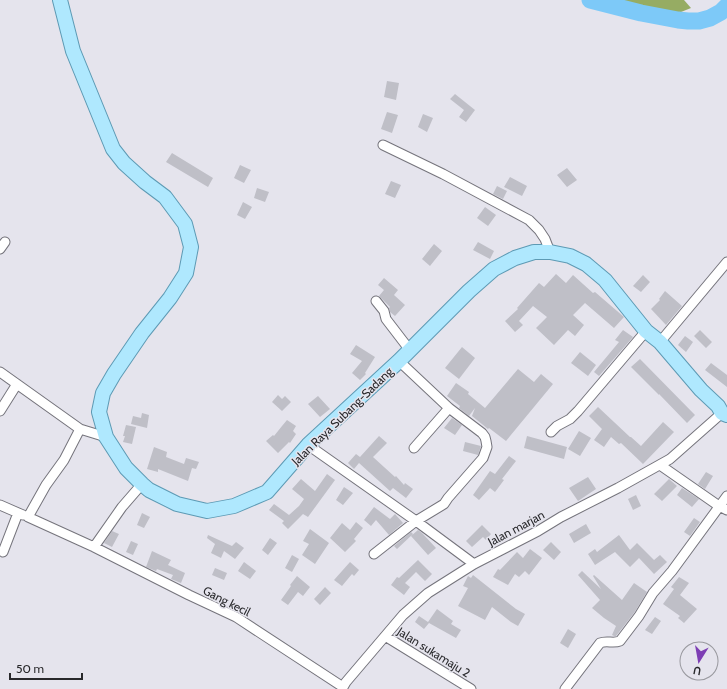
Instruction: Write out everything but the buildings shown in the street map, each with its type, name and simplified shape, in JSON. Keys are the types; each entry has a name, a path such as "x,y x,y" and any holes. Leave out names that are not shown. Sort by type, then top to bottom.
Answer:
{"main road":[{"name":"Jalan Raya Subang-Sadang","path":"60,0 73,51 113,149 145,182 165,197 185,224 191,247 186,273 170,298 142,333 114,374 103,393 99,412 106,437 126,468 150,490 177,504 207,511 234,506 267,492 308,445 399,361 469,291 494,269 516,258 534,252 550,252 570,256 586,264 601,276 646,331 660,342 701,390 725,414"}],"street":[{"path":"383,146 443,174 529,220 539,230 545,239 550,252"},
{"path":"660,342 727,262"},
{"path":"376,302 384,311 386,319 410,349"},
{"path":"551,432 557,426 570,419 578,411 646,331"},
{"path":"374,554 416,521 444,504 483,458 485,452 486,442 482,433 449,408 399,361"},
{"path":"0,372 80,429 106,437"},
{"path":"0,411 17,384"},
{"path":"414,448 449,408"},
{"name":"Jalan marjan","path":"343,688 403,615 428,593 474,564 670,459 725,414"},
{"path":"28,517 46,485 64,460 80,429"},
{"path":"308,445 474,564"},
{"path":"660,465 723,508"},
{"path":"94,547 122,507 142,484"},
{"path":"565,689 600,643 605,641 615,643 620,641 639,616 653,593 723,508 727,496"},
{"name":"Gang kecil","path":"0,505 94,547 189,596 236,617 343,688"},
{"path":"4,552 18,513"},
{"name":"Jalan sukamaju 2","path":"385,636 470,689"}],"green space":[{"path":"614,0 684,0 691,8 666,18"}],"waterway":[{"path":"590,0 641,13 688,21 699,21 710,18 721,12 727,6"}]}
